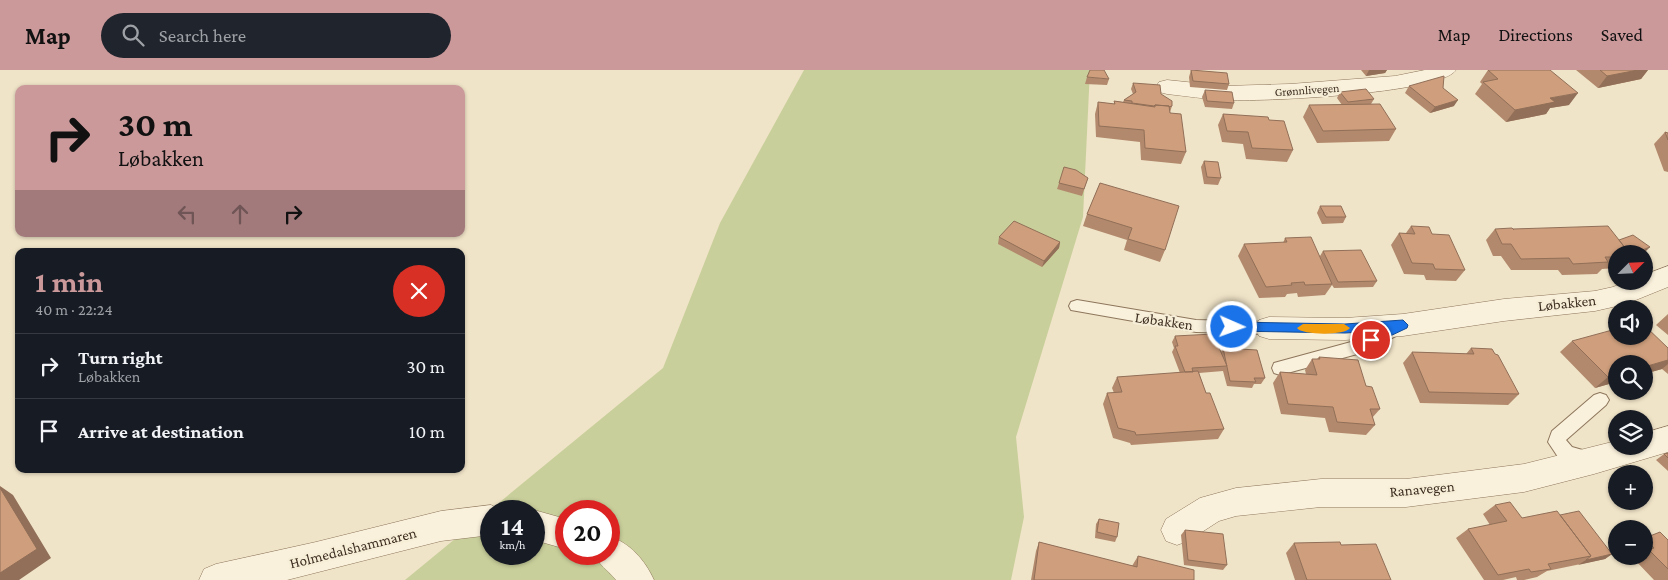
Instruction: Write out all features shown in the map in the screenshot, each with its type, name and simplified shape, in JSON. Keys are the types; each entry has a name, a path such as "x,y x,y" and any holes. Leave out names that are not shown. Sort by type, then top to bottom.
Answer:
{"street":[{"name":"Grønnlivegen","path":"1167,86 1225,93 1290,91 1395,83 1426,77 1445,70"},
{"name":"Løbakken","path":"1269,328 1345,328 1403,325 1504,310 1617,297 1668,276"},
{"name":"Ranavegen","path":"1177,530 1211,508 1236,502 1321,493 1406,493 1524,478 1594,461 1668,439"},
{"name":"Holmedalshammaren","path":"216,580 316,558 441,526 480,521"},
{"path":"620,560 637,580"}],"lane":[{"name":"Løbakken","path":"1077,306 1196,326 1269,328"},
{"name":"Løbakken","path":"1280,368 1355,348 1403,325"},
{"path":"1594,461 1566,454 1558,442 1558,436 1600,400"}],"green space":[{"path":"804,70 1090,70 1083,217 1016,437 1024,517 1011,580 405,580 480,518 480,565 545,565 545,500 502,500 663,368 720,223"}],"building":[{"path":"1090,70 1104,70 1109,79 1087,77"},
{"path":"1191,70 1227,73 1229,84 1193,81"},
{"path":"1488,70 1550,70 1578,93 1550,98 1555,102 1515,110 1483,82 1498,79"},
{"path":"1600,70 1638,70 1607,76"},
{"path":"1444,76 1443,88 1458,100 1435,107 1409,86"},
{"path":"1133,83 1160,85 1161,94 1172,101 1172,106 1154,106 1124,100 1136,92"},
{"path":"1366,89 1374,99 1348,102 1340,92"},
{"path":"1205,90 1232,92 1234,103 1207,101"},
{"path":"1114,101 1155,107 1155,105 1169,106 1170,113 1181,114 1186,152 1145,148 1144,130 1099,126 1098,102 1115,104"},
{"path":"1380,104 1396,129 1323,131 1309,105"},
{"path":"1223,114 1268,117 1269,120 1284,121 1293,150 1252,148 1248,132 1227,131"},
{"path":"1204,161 1218,162 1221,178 1207,177"},
{"path":"1064,167 1076,170 1088,178 1084,189 1059,183"},
{"path":"1100,183 1179,206 1165,250 1128,239 1132,228 1087,214"},
{"path":"1320,206 1341,206 1346,217 1326,217"},
{"path":"1014,221 1060,242 1044,261 999,237"},
{"path":"1411,226 1429,227 1432,234 1449,235 1465,270 1435,269 1433,264 1412,263 1399,233 1415,234"},
{"path":"1608,226 1623,245 1608,245 1608,257 1605,257 1608,262 1573,264 1569,258 1521,259 1511,244 1502,244 1495,229"},
{"path":"1633,235 1647,245 1623,245 1619,240"},
{"path":"1311,237 1332,284 1305,285 1304,282 1266,287 1244,244 1287,242 1285,238"},
{"path":"1361,250 1377,281 1338,282 1323,251"},
{"path":"1608,331 1608,345 1653,345 1653,334 1668,348 1668,360 1653,364 1653,355 1608,355 1608,377 1572,341"},
{"path":"1213,334 1227,366 1192,368 1193,372 1185,372 1175,346 1178,346 1175,336"},
{"path":"1223,348 1257,350 1265,378 1254,378 1256,382 1230,381"},
{"path":"1471,348 1492,349 1498,355 1519,394 1429,392 1412,352 1474,354"},
{"path":"1319,357 1358,360 1366,386 1372,387 1380,409 1370,409 1375,425 1337,422 1333,407 1288,404 1280,372 1317,375 1312,359 1320,359"},
{"path":"1198,371 1206,393 1210,393 1224,429 1136,435 1135,432 1118,428 1107,393 1122,392 1117,377"},
{"path":"0,488 37,549 0,573"},
{"path":"1510,502 1522,518 1557,511 1591,556 1548,564 1551,569 1531,572 1529,569 1498,575 1468,529 1507,521 1495,505"},
{"path":"1579,511 1608,549 1608,555 1586,560 1591,556 1560,515"},
{"path":"1099,519 1119,523 1117,537 1097,532"},
{"path":"1185,530 1223,534 1227,565 1188,560"},
{"path":"1660,532 1668,540 1668,569 1653,554 1653,535"},
{"path":"1039,542 1137,567 1138,556 1194,570 1194,580 1034,580"},
{"path":"1340,542 1341,545 1376,544 1391,580 1307,580 1294,543"}],"slow traffic":[{"path":"1303,328 1344,328"}],"route":[{"path":"1232,327 1345,328 1403,325 1371,340"}]}
